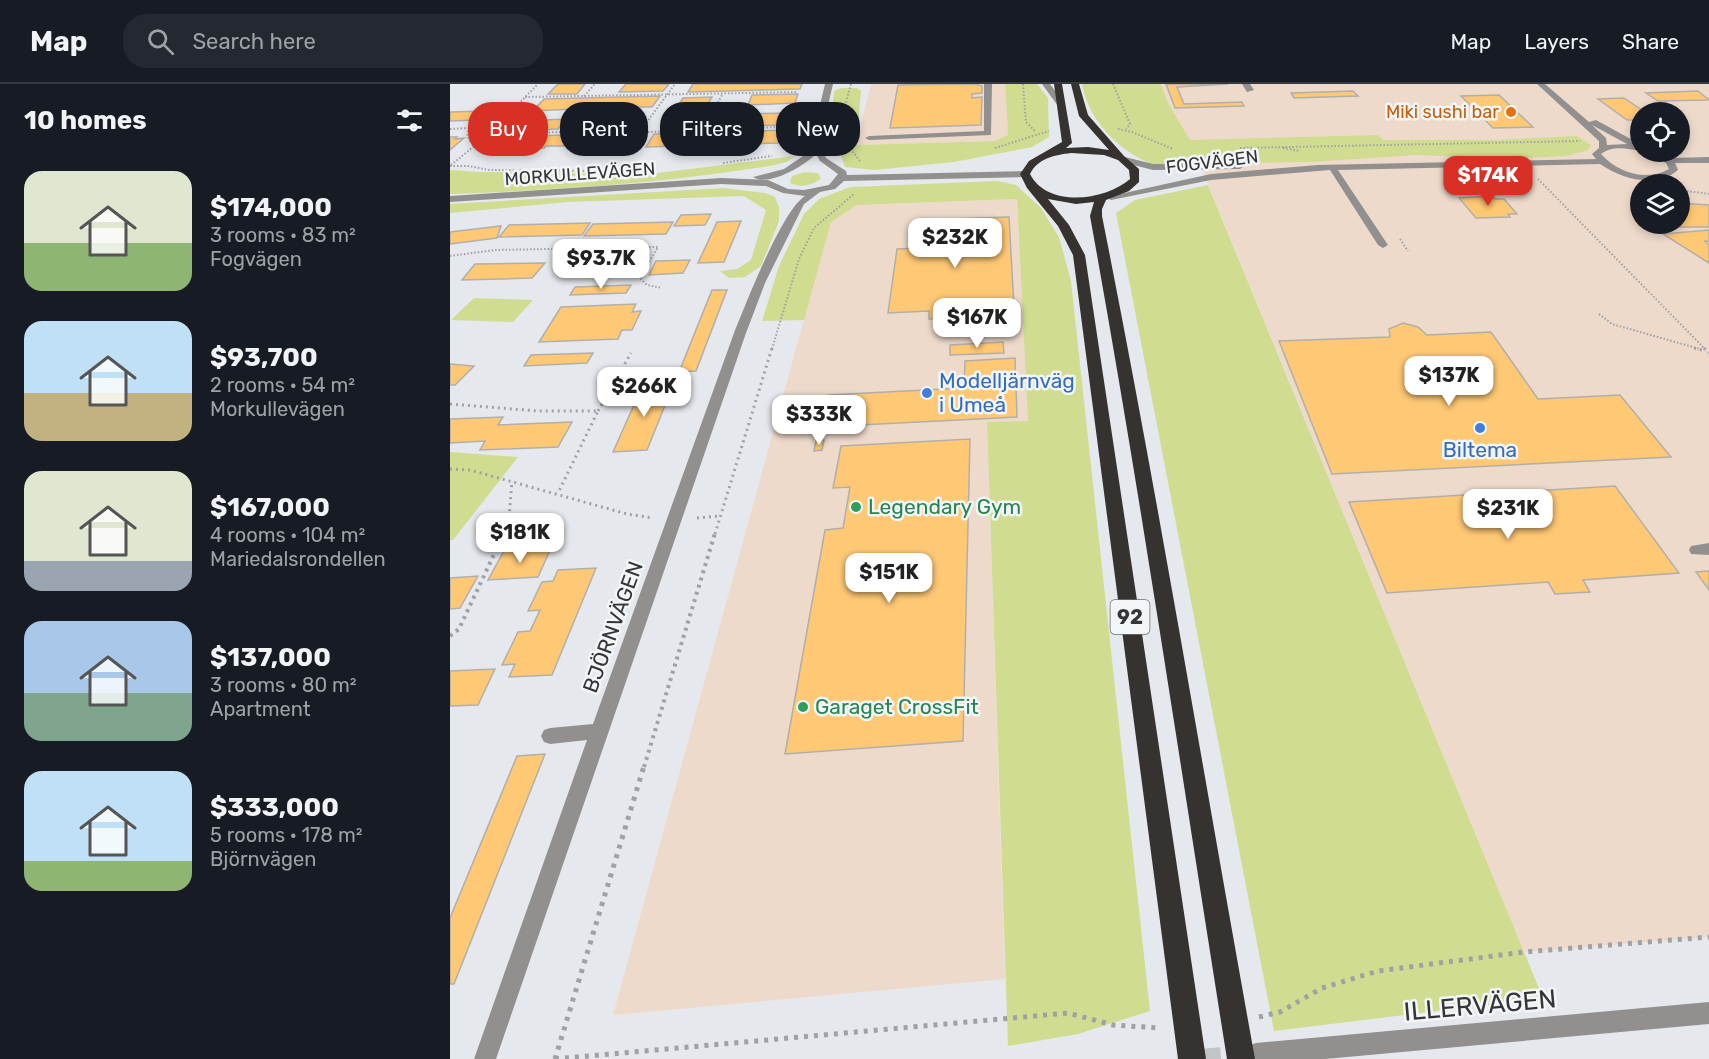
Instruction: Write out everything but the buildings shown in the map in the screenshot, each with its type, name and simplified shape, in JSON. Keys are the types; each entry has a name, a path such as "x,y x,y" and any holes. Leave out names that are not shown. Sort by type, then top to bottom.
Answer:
{"highway":[{"path":"1058,84 1066,143 1035,161 1030,181 1049,196 1069,200 1106,198 1126,189 1135,180 1136,171 1090,125 1078,103 1075,84"},
{"path":"1050,154 1086,150 1123,159"},
{"name":"92","path":"1030,181 1063,225 1079,255 1192,1059"},
{"name":"92","path":"1106,198 1096,209 1096,216 1136,426 1184,728 1249,1057"}],"street":[{"path":"825,102 829,84"},
{"path":"869,138 988,133 988,84"},
{"path":"1046,84 1061,104"},
{"path":"1078,103 1080,84"},
{"path":"1541,84 1575,112 1603,144 1630,147"},
{"path":"1575,112 1630,142"},
{"path":"1603,144 1596,154 1600,161 1611,169 1629,175 1653,178 1667,176 1674,170 1670,162"},
{"path":"795,168 808,156"},
{"path":"821,156 843,173 842,178 1030,181"},
{"name":"FOGVÄGEN","path":"1123,159 1154,167 1318,168"},
{"path":"1690,160 1709,160"},
{"name":"FOGVÄGEN","path":"1106,198 1211,177 1318,168 1600,161"},
{"path":"793,215 785,190 779,184 780,178 795,168 816,164 830,165"},
{"path":"1332,167 1383,245"},
{"path":"721,181 785,173"},
{"name":"BJÖRNVÄGEN","path":"485,1059 598,731 740,333 760,283 801,202 816,192 832,187 842,178"},
{"name":"MORKULLEVÄGEN","path":"450,199 540,195 721,181 768,183 785,190"},
{"path":"785,190 816,192"},
{"path":"550,736 598,731"},
{"name":"ILLERVÄGEN","path":"1249,1057 1709,1013"}],"path":[{"path":"521,102 538,84"},
{"path":"585,96 595,84"},
{"path":"648,120 675,84"},
{"path":"846,102 851,84"},
{"path":"1023,84 1026,122 1036,132"},
{"path":"1113,84 1130,124 1126,129"},
{"path":"525,98 668,93 798,92"},
{"path":"718,102 723,94"},
{"path":"450,129 468,128"},
{"path":"1115,129 1126,129 1153,143 1176,149"},
{"path":"988,149 1011,146 1028,139 1036,132 1056,131"},
{"path":"1562,141 1582,161"},
{"path":"1233,149 1562,141 1603,144"},
{"path":"450,165 468,152"},
{"path":"722,163 776,155"},
{"path":"855,156 863,167 864,179 860,189 814,228 799,259 555,1059 1068,1013 1113,1025 1161,1028"},
{"path":"450,165 489,170 606,171"},
{"path":"1528,179 1548,179"},
{"path":"1538,179 1708,352"},
{"path":"1690,191 1709,194"},
{"path":"1400,239 1408,251"},
{"path":"450,256 495,250 658,247 640,278 647,285 662,288"},
{"path":"1599,314 1612,324 1708,352"},
{"path":"558,493 598,411 630,353"},
{"path":"450,404 538,411 598,411"},
{"path":"450,470 470,470 627,514 675,518 720,516"},
{"path":"450,636 459,629 510,518 512,481"},
{"path":"1250,1020 1280,1012 1322,988 1378,971 1524,952 1709,937"}],"shaded area":[{"path":"871,84 1005,84 1008,136 996,141 860,145 860,129"},
{"path":"1161,84 1709,84 1709,937 1524,952 1190,140 1167,101"},
{"path":"1017,199 1028,421 987,423 1005,979 613,1015 831,221 857,205"}],"green space":[{"path":"1005,84 1037,84 1048,98 1049,137 1032,147 954,162 874,170 845,167 841,156 860,156 860,145 995,141 1008,135"},
{"path":"1082,84 1161,84 1167,101 1190,140 1378,135 1383,140 1495,140 1577,136 1591,145 1588,150 1567,156 1478,160 1470,157 1416,155 1312,162 1151,164 1127,150 1106,132 1091,110"},
{"path":"841,88 857,88 861,91 860,102 833,102 834,91"},
{"path":"795,156 775,165 694,177 572,188 450,194 450,170 650,174"},
{"path":"805,172 818,173 821,178 806,185 790,183 792,176"},
{"path":"998,181 1016,185 1041,208 1059,237 1071,281 1150,1011 1078,1034 1008,1046 987,422 1028,421 1017,199 857,205 831,222 804,320 762,321 779,266 804,214 819,199 850,187"},
{"path":"1208,185 1543,998 1274,1031 1116,213 1135,200"},
{"path":"724,188 765,193 775,197 779,207 779,221 761,266 745,277 729,278 720,271 737,269 751,260 766,210 744,196 568,202 450,213 450,204"},
{"path":"474,298 533,300 513,322 451,320"},
{"path":"450,452 518,457 453,540 450,540"}],"tunnel":[{"path":"1201,1059 1246,1055"}],"place":[{"name":"Miki sushi bar","path":"1511,112"},
{"name":"Modelljärnväg i Umeå","path":"927,393"},
{"name":"Biltema","path":"1480,428"},
{"name":"Legendary Gym","path":"856,507"},
{"name":"Garaget CrossFit","path":"803,707"}]}
